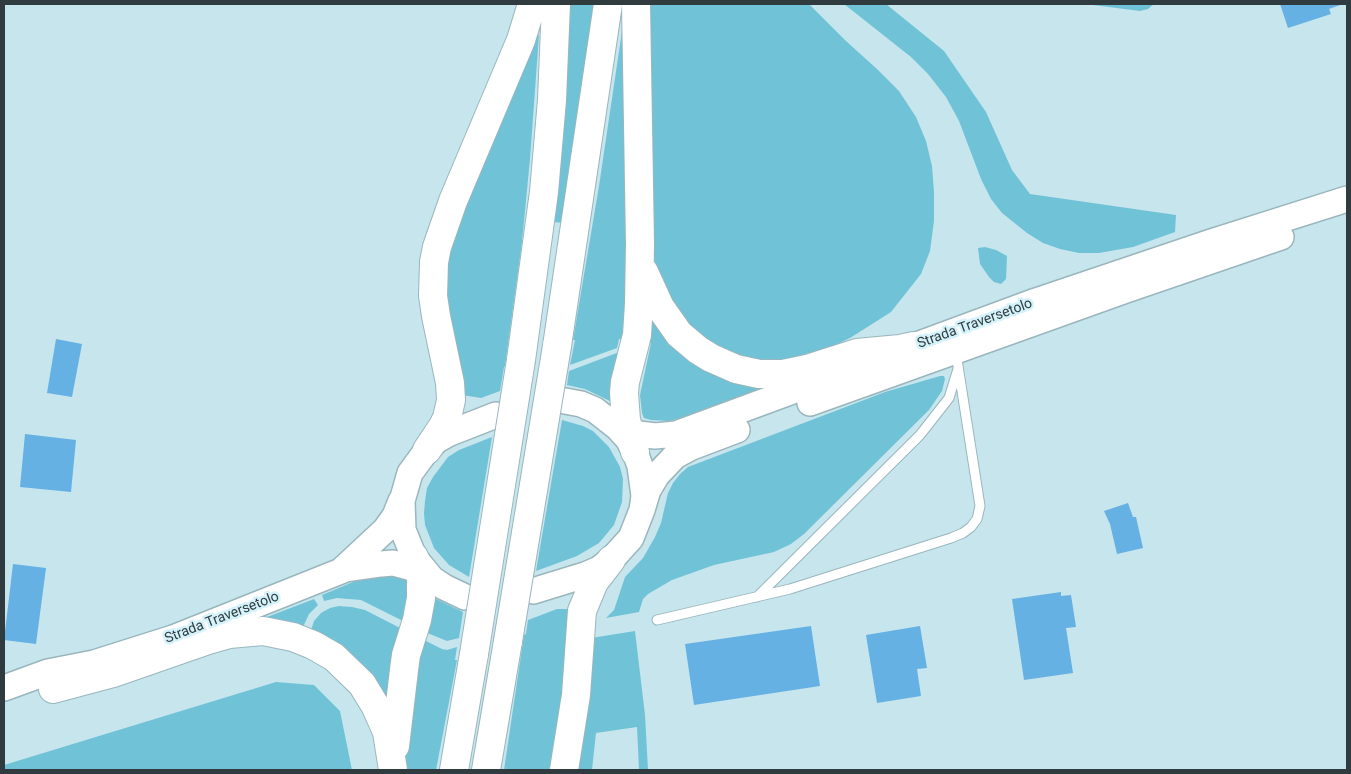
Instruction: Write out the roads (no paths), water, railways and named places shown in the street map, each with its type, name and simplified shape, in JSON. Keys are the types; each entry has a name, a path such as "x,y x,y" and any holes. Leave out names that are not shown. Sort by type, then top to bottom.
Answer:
{"highway":[{"path":"426,450 447,418 451,400 450,383 433,296 434,262 437,247 453,201 521,40 532,4"},
{"path":"454,770 522,360 544,192 552,100 556,4"},
{"path":"486,770 557,346 608,4"},
{"path":"636,4 641,261 647,282 672,326 698,350 711,358 736,369 760,374 783,374 807,369 857,353 900,350 914,346"},
{"path":"624,433 624,393 638,322 640,244"},
{"path":"564,770 576,695 582,611 594,582 611,560"},
{"path":"393,770 397,719 406,654 419,615 422,569"},
{"path":"53,688 113,673 229,634 263,632 293,637 314,645 334,657 362,684 376,707 387,732 393,770"}],"main road":[{"name":"Strada Traversetolo","path":"565,401 588,407 624,433 647,436 676,434 1119,272 1347,199"},
{"name":"Strada Traversetolo","path":"533,591 586,575 599,569 611,560 630,538 648,490 657,475 668,462 683,451 957,358 1126,290 1347,216"},
{"path":"342,570 385,530 394,516 410,473 426,450 450,433 496,415"},
{"name":"Strada Traversetolo","path":"624,433 643,481 642,510"},
{"path":"405,487 402,501 404,530 422,569 444,587 466,597"},
{"path":"342,570 387,563 422,569"},
{"name":"Strada Traversetolo","path":"4,688 54,670 100,661 173,638 342,570"},
{"name":"Strada Traversetolo","path":"4,706 53,688 72,679 100,661"}],"lane":[{"path":"657,620 756,598 951,538 964,533 971,527 977,519 980,506 957,358"},
{"path":"756,598 920,435 949,398 957,358"}]}
